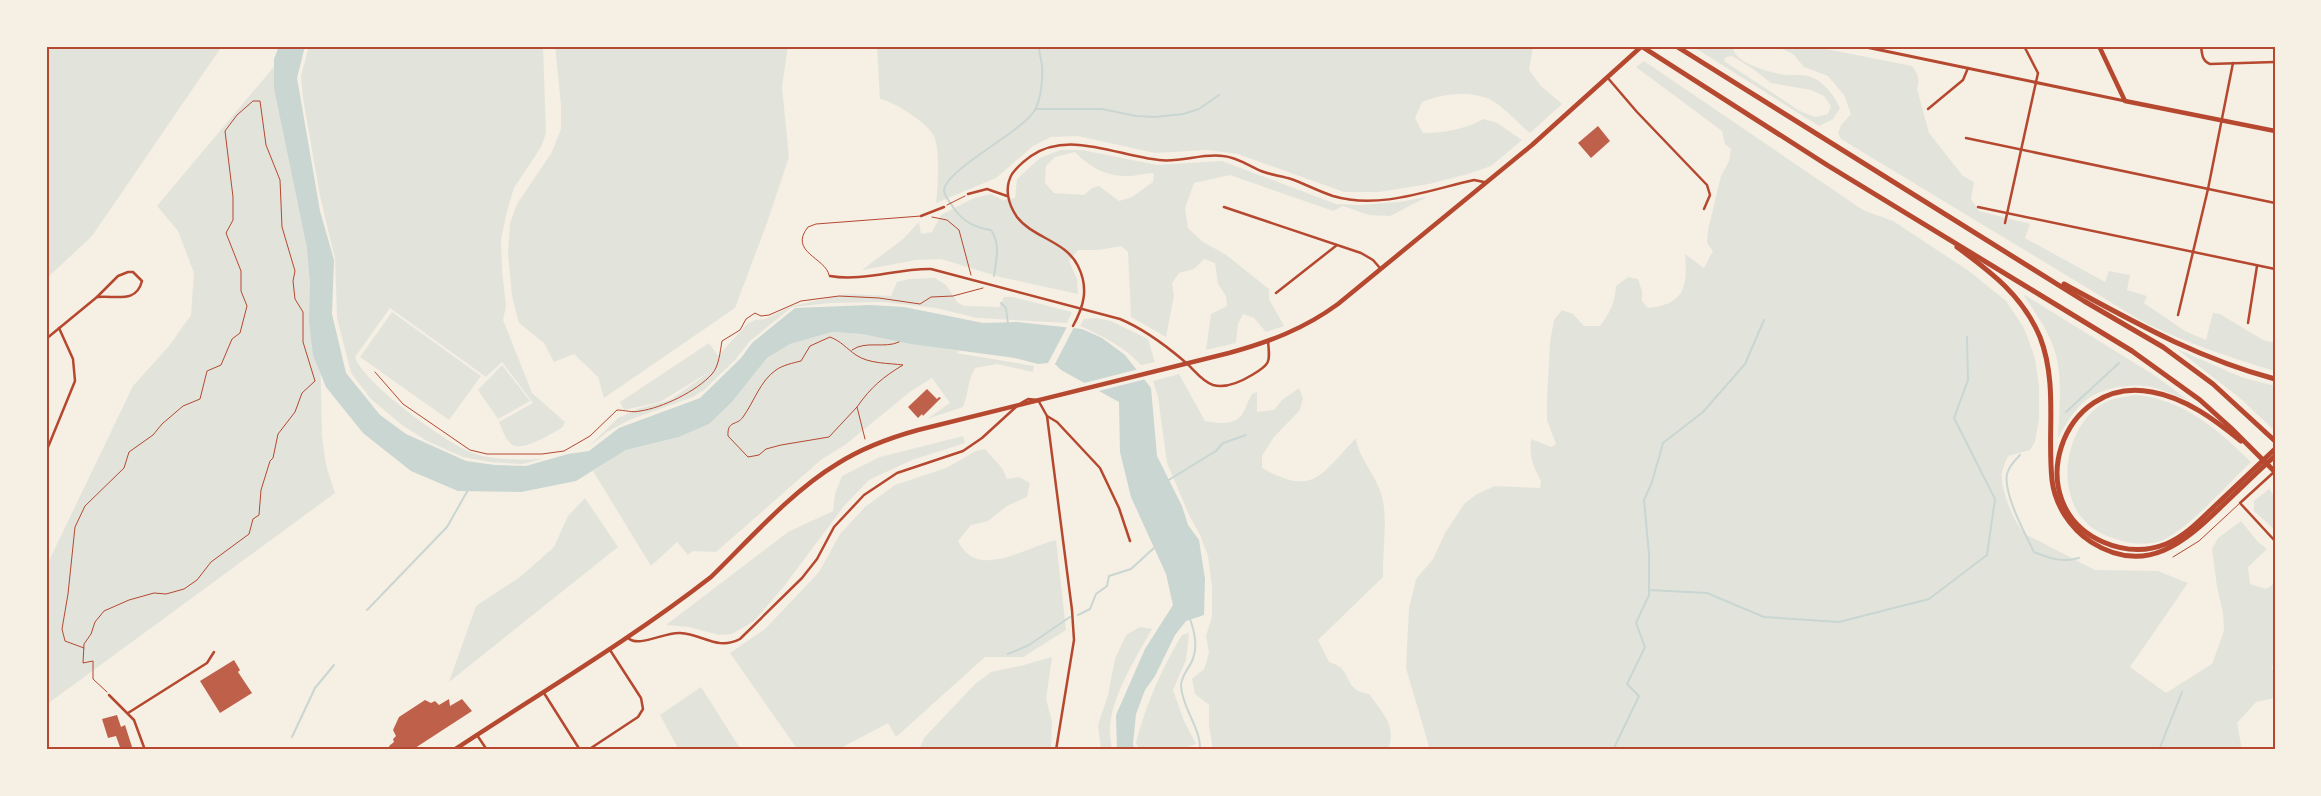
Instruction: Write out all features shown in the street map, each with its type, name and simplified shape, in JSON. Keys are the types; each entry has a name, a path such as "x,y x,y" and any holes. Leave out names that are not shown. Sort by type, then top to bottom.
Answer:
{"highway":[{"path":"1641,46 1827,165 2103,333 2157,368 2200,400 2275,471"},
{"path":"1676,46 2175,355 2229,398 2275,441"},
{"path":"1931,228 1997,277 2017,298 2034,324 2050,375 2054,491 2067,519 2089,541 2106,549 2132,555 2154,553 2172,548 2196,531 2275,456"},
{"path":"2024,263 2122,317 2169,340 2234,366 2275,379"},
{"path":"2261,457 2216,422 2185,404 2151,391 2126,391 2109,395 2093,403 2074,420 2061,443 2057,475 2065,504 2072,518 2086,531 2101,541 2116,547 2148,549 2165,544 2184,534 2275,450"}],"main road":[{"path":"454,750 626,637 711,576 823,473 873,445 940,425 1268,342 1294,331 1319,317 1486,183 1641,46"},
{"path":"2099,46 2124,101 2275,131"}],"street":[{"path":"1861,46 2124,101"},
{"path":"2005,223 2038,73 2024,46"},
{"path":"2201,46 2206,62 2275,62"},
{"path":"2178,315 2208,189 2233,63"},
{"path":"1928,110 1963,80 1968,68"},
{"path":"1607,77 1637,112 1707,186 1710,195 1704,209"},
{"path":"1966,138 2275,203"},
{"path":"1073,326 1082,308 1084,287 1075,260 1064,250 1032,231 1021,222 1015,215 1007,196 1010,178 1015,170 1041,150 1062,144 1098,148 1164,161 1221,155 1334,196 1356,200 1390,199 1474,180 1486,183"},
{"path":"968,194 987,189 1007,196"},
{"path":"921,216 944,207"},
{"path":"1224,207 1367,256 1380,268"},
{"path":"1978,207 2275,269"},
{"path":"1276,293 1337,245"},
{"path":"2248,323 2257,266"},
{"path":"830,276 869,275 931,269 1082,308 1140,327 1185,362 1206,382 1221,387 1237,383 1266,367 1270,358 1268,342"},
{"path":"46,339 97,297 118,276 133,272 142,281 139,292 134,296 97,297"},
{"path":"46,452 76,381 73,359 59,328"},
{"path":"626,637 636,643 674,633 690,635 717,644 730,643 740,639 802,578 817,559 834,527 864,495 897,473 948,458 972,445 1019,404 1033,398 1041,404 1046,416 1072,610 1074,640 1056,750"},
{"path":"1046,416 1058,422 1100,468 1119,508 1130,541"},
{"path":"2275,471 2240,503 2275,541"},
{"path":"588,750 640,715 643,709 642,701 609,648"},
{"path":"128,713 207,664 214,652"},
{"path":"543,691 580,750"},
{"path":"110,695 128,713 142,736 145,750"},
{"path":"477,734 487,750"}],"lane":[{"path":"830,276 825,266 814,259 805,249 803,236 808,227 816,224 921,216"},
{"path":"2173,557 2198,541 2240,503"}],"path":[{"path":"84,648 65,641 62,629 68,594 75,527 84,506 124,468 129,452 153,435 162,424 183,406 200,399 207,371 221,365 232,340 240,333 247,306 241,291 241,271 226,233 233,220 233,212 225,130 248,105 253,101 260,101 264,116 266,145 280,180 282,227 295,271 293,281 295,299 303,312 303,342 315,381 302,393 295,412 278,434 273,458 270,461 261,490 259,515 253,519 249,534 211,562 197,580 184,589 166,594 154,593 129,600 104,611 95,622 84,648 83,663 93,661 93,679 110,695"},
{"path":"944,207 968,194"},
{"path":"928,214 933,219 947,220 959,230 972,279"},
{"path":"375,372 396,398 470,450 487,454 542,454 564,450 590,436 617,410 639,412 671,402 700,384 712,374 718,365 722,342 740,330 746,319 754,313 761,316 769,315 801,301 839,296 879,298 920,304 931,297 954,296 992,284"},
{"path":"830,337 839,340 854,355 865,360 903,366 886,374 867,393 857,407 829,438 781,444 766,449 759,455 748,457 728,436 728,430 732,423 742,420 766,379 781,367 802,360 810,346 830,337"},
{"path":"851,350 858,345 891,346 900,342"},
{"path":"857,407 865,439"}],"shaded area":[{"path":"46,46 222,46 92,236 46,279"},
{"path":"279,46 305,46 297,78 320,211 334,260 332,314 346,373 380,415 406,434 466,461 495,465 526,466 568,454 589,451 619,428 700,398 741,358 752,343 795,308 870,305 904,307 983,323 1017,322 1082,329 1102,338 1125,355 1151,388 1157,456 1182,506 1188,525 1199,540 1205,579 1204,615 1186,621 1175,635 1155,676 1145,690 1136,714 1133,744 1135,750 1117,750 1116,715 1145,649 1173,605 1166,574 1131,497 1120,452 1119,402 1061,370 1056,365 1048,363 1038,364 1015,358 911,344 862,334 832,332 790,344 767,358 732,402 709,424 679,437 626,450 576,481 521,492 458,491 411,471 363,433 326,387 313,355 309,322 310,284 307,248 274,88 274,59"},
{"path":"309,46 543,46 546,133 541,147 514,188 507,211 501,239 506,306 503,320 532,393 565,422 563,427 529,444 516,446 511,444 505,437 499,422 533,403 502,362 486,377 390,308 355,357 361,368 389,396 426,425 461,447 488,457 542,459 522,464 490,462 463,457 427,441 402,425 371,399 351,373 337,318 335,259 320,196 303,98 301,76"},
{"path":"555,46 788,46 782,87 789,157 767,223 735,308 604,398 598,377 574,354 554,362 544,343 519,323 512,296 508,254 510,223 517,204 552,152 561,129 561,105"},
{"path":"877,46 1533,46 1529,70 1541,86 1562,104 1530,133 1501,106 1483,97 1456,94 1422,102 1415,118 1423,133 1455,130 1484,119 1497,123 1522,140 1491,166 1429,184 1379,192 1344,192 1238,154 1207,150 1155,153 1078,136 1051,137 1033,146 996,178 936,203 938,159 934,136 925,125 910,113 880,99"},
{"path":"1692,46 1732,46 1740,58 1754,66 1784,75 1808,76 1823,84 1835,98 1840,108 1833,119 1819,126","holes":["1732,56 1771,83 1811,90 1824,96 1831,106 1828,114 1815,117 1800,111 1724,61 1726,57"]},
{"path":"1776,46 1811,46 1912,66 1918,77 1917,89 1929,133 1963,176 1974,182 1971,199 1979,211 2030,224 2025,238 2105,282 2109,271 2130,275 2127,290 2147,296 2144,303 2185,331 2206,340 2213,313 2220,314 2263,340 2275,343 2275,371 2206,348 2140,320 1841,139 1838,133 1841,125 1851,114 1844,95 1828,76 1804,67 1793,54"},
{"path":"288,50 319,293 322,436 326,465 335,493 46,705 46,567 133,386 169,346 191,315 194,273 178,231 157,206"},
{"path":"1644,61 1863,210 1893,221 1969,271 2006,301 2024,328 2035,358 2039,386 2039,420 2035,442 2030,450 2008,456 2002,473 2006,498 2021,529 2025,534 2095,570 2158,571 2188,583 2130,667 2166,693 2212,664 2224,631 2223,613 2217,587 2212,549 2218,538 2241,521 2258,542 2267,549 2248,567 2250,584 2266,589 2275,583 2275,653 2272,668 2275,674 2275,698 2256,702 2237,723 2242,750 1430,750 1406,668 1409,608 1416,579 1433,559 1445,533 1465,503 1477,494 1495,486 1540,488 1541,481 1531,456 1531,439 1551,447 1556,444 1547,420 1550,342 1554,320 1562,310 1573,314 1584,326 1600,326 1607,317 1611,307 1616,286 1628,277 1638,279 1642,291 1642,301 1648,308 1669,303 1681,292 1684,285 1686,276 1685,254 1704,268 1713,251 1707,243 1708,230 1721,176 1729,161 1731,149 1725,144 1722,131 1636,67"},
{"path":"1061,150 1082,150 1157,165 1222,161 1336,204 1360,205 1399,202 1427,197 1390,216 1369,215 1343,206 1333,211 1230,175 1194,183 1185,208 1188,228 1203,242 1225,254 1269,289 1269,299 1284,326 1266,332 1254,318 1243,314 1238,324 1236,343 1206,350 1211,314 1227,306 1226,296 1218,284 1215,263 1204,259 1194,269 1179,273 1172,283 1174,296 1166,337 1131,317 1128,252 1121,246 1099,250 1078,250 1069,261 1077,279 1078,294 1000,277 941,259 916,260 862,270 903,239 919,222 921,234 932,232 941,215 974,198 991,194 1003,200 1015,198 1017,179 1040,158","holes":["1075,152 1097,169 1109,174 1131,176 1154,173 1153,182 1132,197 1119,201 1099,186 1092,188 1084,195 1054,193 1045,183 1046,166 1055,157"]},
{"path":"935,278 946,285 958,303 965,306 999,307 1004,297 1013,297 1072,312 1067,323 977,318 936,308 883,302 830,303 792,307 750,341 735,360 704,390 693,397 629,420 607,432 587,448 618,418 637,409 670,400 711,371 660,402 624,410 620,402 709,343 718,356 747,324 755,320 765,319 792,306 847,294 891,296 897,282 909,279"},
{"path":"2023,294 2154,375 2188,400 2156,388 2145,386 2129,386 2105,390 2081,404 2068,420 2058,438 2060,395 2059,372 2055,352 2041,322"},
{"path":"392,312 481,376 449,420 360,357"},
{"path":"1096,318 1111,321 1148,339 1155,362 1141,365 1112,342 1080,326 1084,319"},
{"path":"832,332 862,334 959,351 956,353 1034,366 1033,372 997,364 975,368 963,407 927,419 950,403 932,378 911,391 845,445 822,459 716,552 693,551 688,555 677,542 651,566 593,471 626,450 679,437 709,424 732,402 767,358 790,344"},
{"path":"2177,349 2241,377 2275,386 2275,431 2241,399"},
{"path":"502,365 530,401 498,419 478,390"},
{"path":"1179,374 1205,421 1229,423 1237,419 1241,416 1252,394 1257,392 1257,412 1274,410 1282,400 1299,388 1303,398 1300,410 1274,437 1262,456 1262,468 1280,477 1294,481 1306,481 1315,478 1334,462 1356,438 1360,452 1378,485 1385,513 1383,577 1318,640 1329,662 1342,669 1351,684 1360,692 1369,694 1384,714 1391,734 1388,750 1213,750 1209,725 1209,705 1195,694 1192,679 1204,669 1209,653 1206,636 1212,616 1212,587 1208,556 1167,463 1158,397 1153,381"},
{"path":"2135,395 2169,403 2199,418 2251,462 2174,534 2159,542 2140,544 2114,539 2087,524 2074,506 2069,491 2067,474 2073,442 2080,427 2090,414 2106,402"},
{"path":"963,436 965,443 912,460 869,480 844,506 785,585 754,621 732,634 719,635 689,627 666,625 788,532 833,511 835,494 842,476 880,457"},
{"path":"985,449 1002,468 1007,479 1019,477 1030,483 1027,497 1007,506 988,521 971,525 958,541 966,553 977,559 989,560 1017,554 1056,540 1066,630 1023,657 985,657 896,737 888,723 837,750 798,750 730,653 765,629 819,572 840,534 865,507 895,485 946,468 976,451"},
{"path":"2269,489 2275,497 2275,530 2254,511 2254,501"},
{"path":"585,498 618,547 449,682 476,606 520,577 554,547 568,516"},
{"path":"1140,627 1152,629 1126,676 1116,701 1110,729 1112,750 1101,750 1098,725 1108,695 1115,659 1126,635"},
{"path":"1189,633 1186,660 1173,690 1184,721 1196,744 1178,750 1140,750 1136,743 1144,715 1155,688 1182,635"},
{"path":"1052,657 1046,699 1052,721 1051,750 919,750 924,738 975,684 991,672"},
{"path":"701,687 741,750 679,750 660,715"}],"pier":[{"path":"1068,325 1074,327 1054,366 1048,363"},
{"path":"1139,369 1146,379 1095,392 1080,384"}],"building":[{"path":"1598,126 1610,141 1591,158 1578,143"},
{"path":"927,389 937,399 941,398 923,416 922,414 918,418 908,407"},
{"path":"234,660 240,670 238,672 252,693 220,713 200,681"},
{"path":"449,699 450,706 462,699 472,711 412,750 391,750 389,746 394,742 393,739 396,736 393,730 399,717 425,700 431,703 435,701 439,705"},
{"path":"117,715 121,727 125,725 133,750 121,750 116,736 108,738 102,719"}],"waterway":[{"path":"994,276 997,247 991,230 974,226 965,220 949,201 944,190 948,181 957,172 1015,129 1035,110 1042,82 1039,46"},
{"path":"1035,109 1102,109 1136,116 1155,117 1183,114 1199,109 1219,95"},
{"path":"1001,303 1006,308 1008,324"},
{"path":"1613,750 1639,696 1627,684 1645,647 1636,623 1649,595 1649,554 1644,500 1652,482 1663,443 1703,412 1745,364 1764,320"},
{"path":"1649,590 1707,593 1764,617 1839,622 1929,599 1987,555 1995,499 1954,418 1968,380 1967,337"},
{"path":"2066,412 2119,363"},
{"path":"1167,481 1216,451 1223,443 1246,435"},
{"path":"2020,455 2009,468 2007,474 2008,492 2034,552 2061,560 2079,558"},
{"path":"367,610 447,527 468,490"},
{"path":"1078,615 1090,609 1096,594 1107,586 1109,576 1131,569 1155,547"},
{"path":"1008,654 1029,645 1070,617"},
{"path":"1190,619 1195,650 1192,661 1182,679 1181,686 1182,694 1198,734 1200,750"},
{"path":"292,737 315,688 334,665"},
{"path":"2159,750 2182,692"}]}
